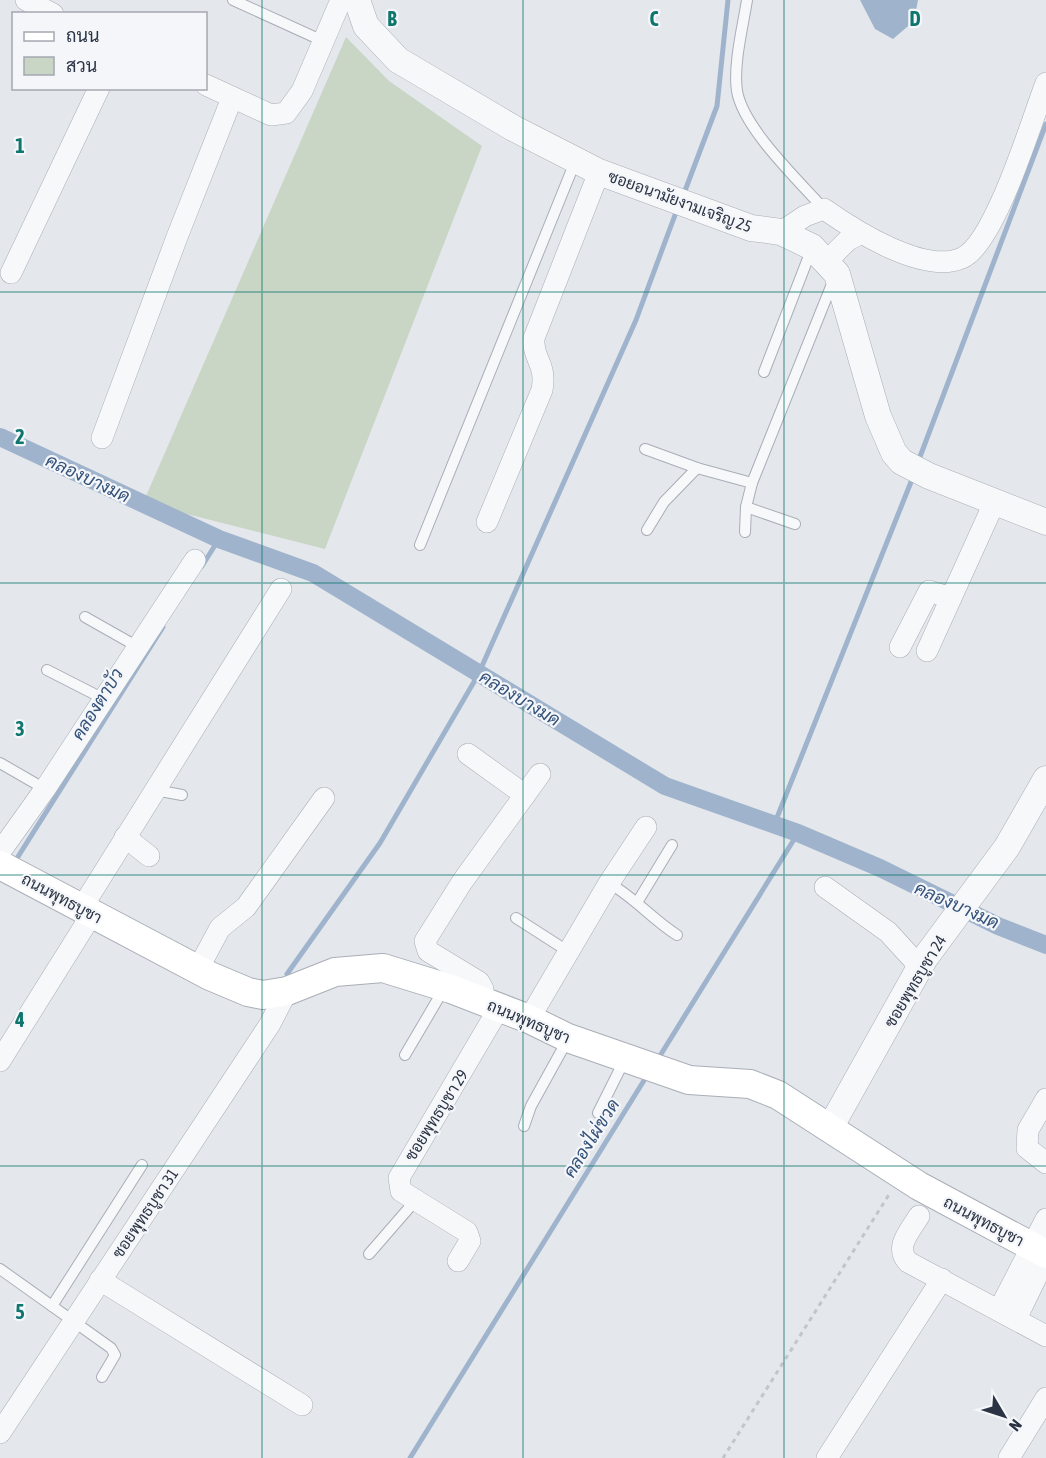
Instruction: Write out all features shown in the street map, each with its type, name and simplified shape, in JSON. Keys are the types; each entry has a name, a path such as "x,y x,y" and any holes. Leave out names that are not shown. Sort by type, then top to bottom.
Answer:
{"main road":[{"name":"ถนนพุทธบูชา","path":"5,864 86,911 248,992 263,995 287,991 335,972 383,968 445,987 529,1019 568,1038 689,1080 736,1082 764,1088 830,1128 901,1176 1041,1252"}],"street":[{"path":"26,0 49,12"},
{"path":"207,86 271,115 286,113 303,91 341,0"},
{"name":"ซอยอนามัยงามเจริญ 25","path":"357,0 366,26 398,60 464,101 575,162 751,228 781,232 825,261"},
{"path":"781,232 805,216 824,208 860,234 934,262 962,258 977,247 1008,185 1046,82"},
{"path":"11,273 98,90"},
{"path":"102,438 232,98"},
{"path":"486,522 542,390 544,369 535,351 534,338 599,172"},
{"path":"860,234 848,240 825,261 878,416 894,453 902,462 929,476 1046,522"},
{"path":"927,651 995,501"},
{"path":"5,864 45,789 195,560"},
{"path":"0,1061 86,911 125,837 281,589"},
{"path":"900,647 929,591 951,598"},
{"path":"468,754 525,795"},
{"path":"491,1005 479,982 428,951 425,941 462,882 540,774"},
{"name":"ซอยพุทธบูชา 24","path":"830,1128 923,963 1043,795"},
{"path":"198,969 220,928 246,907 324,798"},
{"path":"529,1019 609,883 646,827"},
{"path":"125,837 148,856"},
{"path":"825,887 888,932 923,963"},
{"name":"ซอยพุทธบูชา 31","path":"0,1432 270,1024 287,991"},
{"name":"ซอยพุทธบูชา 29","path":"458,1261 470,1241 467,1232 415,1201 399,1188 402,1169 491,1005"},
{"path":"1046,1099 1026,1138 1027,1148 1046,1163"},
{"path":"919,1216 901,1248 902,1255 908,1262 1046,1336"},
{"path":"1008,1314 1041,1252 1046,1219"},
{"path":"827,1458 942,1279"},
{"path":"100,1280 302,1405"},
{"path":"1009,1458 1046,1398"}],"lane":[{"path":"233,0 323,41"},
{"path":"747,0 736,78 740,102 758,132 824,208"},
{"path":"420,545 575,162"},
{"path":"764,372 825,261"},
{"path":"745,532 746,507 752,483 825,261"},
{"path":"645,449 697,468 752,483"},
{"path":"647,530 664,502 697,468"},
{"path":"746,507 795,524"},
{"path":"85,617 138,647"},
{"path":"47,670 104,699"},
{"path":"0,763 45,789"},
{"path":"155,790 182,795"},
{"path":"638,901 672,845"},
{"path":"609,883 638,901 650,916 677,935"},
{"path":"516,918 569,952"},
{"path":"405,1055 445,987"},
{"path":"524,1126 531,1106 568,1038"},
{"path":"598,1113 635,1062"},
{"path":"52,1306 142,1165"},
{"path":"369,1254 415,1201"},
{"path":"0,1269 111,1348 115,1355 102,1377"}],"path":[{"path":"723,1458 901,1176"}],"green space":[{"path":"346,37 389,81 482,146 325,549 143,503"}],"water":[{"path":"860,0 918,0 914,21 893,39 875,29"}],"waterway":[{"path":"683,196 717,106 728,0"},
{"path":"918,462 1046,124"},
{"path":"287,974 380,843 478,675 636,320 678,207"},
{"name":"คลองบางมด","path":"0,437 219,539 313,573 665,786 798,833 880,868 998,926 1046,945"},
{"path":"774,825 913,477"},
{"name":"คลองตาบัว","path":"202,566 219,539"},
{"name":"คลองตาบัว","path":"14,863 163,627"},
{"name":"คลองไผ่ขวด","path":"658,1059 798,833"},
{"name":"คลองไผ่ขวด","path":"410,1458 648,1074"}]}
